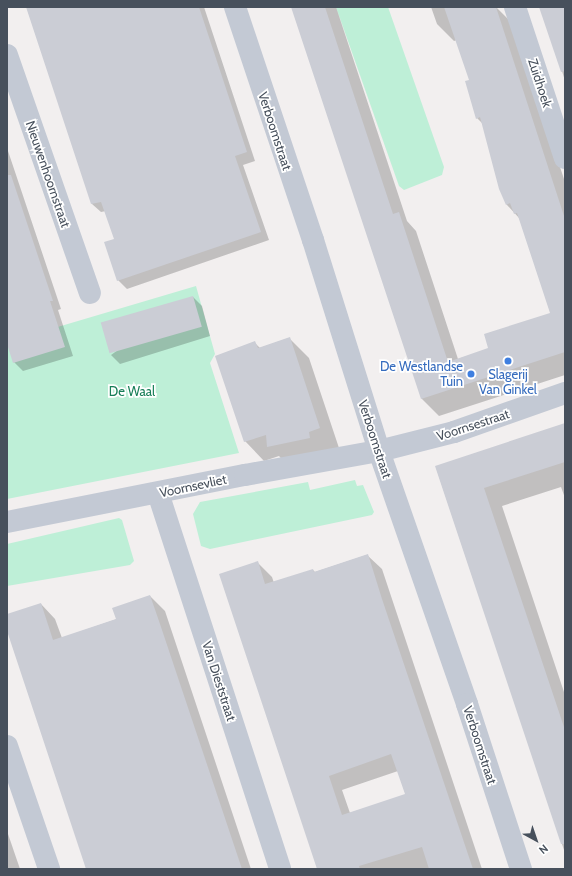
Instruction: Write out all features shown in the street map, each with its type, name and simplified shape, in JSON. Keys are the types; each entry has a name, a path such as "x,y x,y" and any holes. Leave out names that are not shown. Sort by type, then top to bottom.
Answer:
{"street":[{"name":"Verboomstraat","path":"235,7 312,240 379,451 467,704 521,869"},
{"name":"Zuidhoek","path":"514,7 565,158"},
{"name":"Nieuwenhoornstraat","path":"7,55 90,293"},
{"name":"Voornsestraat","path":"379,451 454,432 565,393"},
{"name":"Voornsevliet","path":"7,522 245,475 379,451"},
{"name":"Van Dieststraat","path":"158,493 280,869"},
{"path":"7,746 49,869"}],"green space":[{"path":"336,7 388,7 444,167 442,175 404,190 399,186"},
{"name":"De Waal","path":"196,286 215,354 210,363 239,453 7,499 7,342"},
{"path":"355,480 357,486 363,485 374,512 372,515 210,549 201,546 193,514 200,502 308,482 310,490"},
{"path":"119,518 122,520 134,561 130,565 7,586 7,544"}],"building":[{"path":"26,7 199,7 247,152 235,156 261,232 117,281 104,242 114,239 101,202 91,204"},
{"path":"291,7 325,7 393,214 399,212 448,362 488,348 484,334 550,313 517,213 514,214 510,203 506,205 499,189 480,117 476,119 465,81 469,80 444,7 496,7 565,219 565,352 421,399"},
{"path":"539,7 565,7 565,71 561,72"},
{"path":"7,175 11,175 53,301 50,301 65,347 13,363 7,344"},
{"path":"193,296 202,327 110,353 101,322"},
{"path":"290,337 320,428 309,432 310,438 267,447 266,435 244,442 215,356 255,341 258,348"},
{"path":"565,423 565,462 484,488 565,730 565,844 561,844 435,466"},
{"path":"368,554 473,869 429,869 422,847 359,866 360,869 317,869 219,574 258,561 265,584 313,569 314,572","holes":["391,754 405,794 342,815 329,776"]},
{"path":"150,595 242,869 86,869 7,631 7,614 41,603 53,640 116,619 112,608"}],"place":[{"name":"Slagerij Van Ginkel","path":"508,361"},
{"name":"De Westlandse Tuin","path":"471,374"}]}
